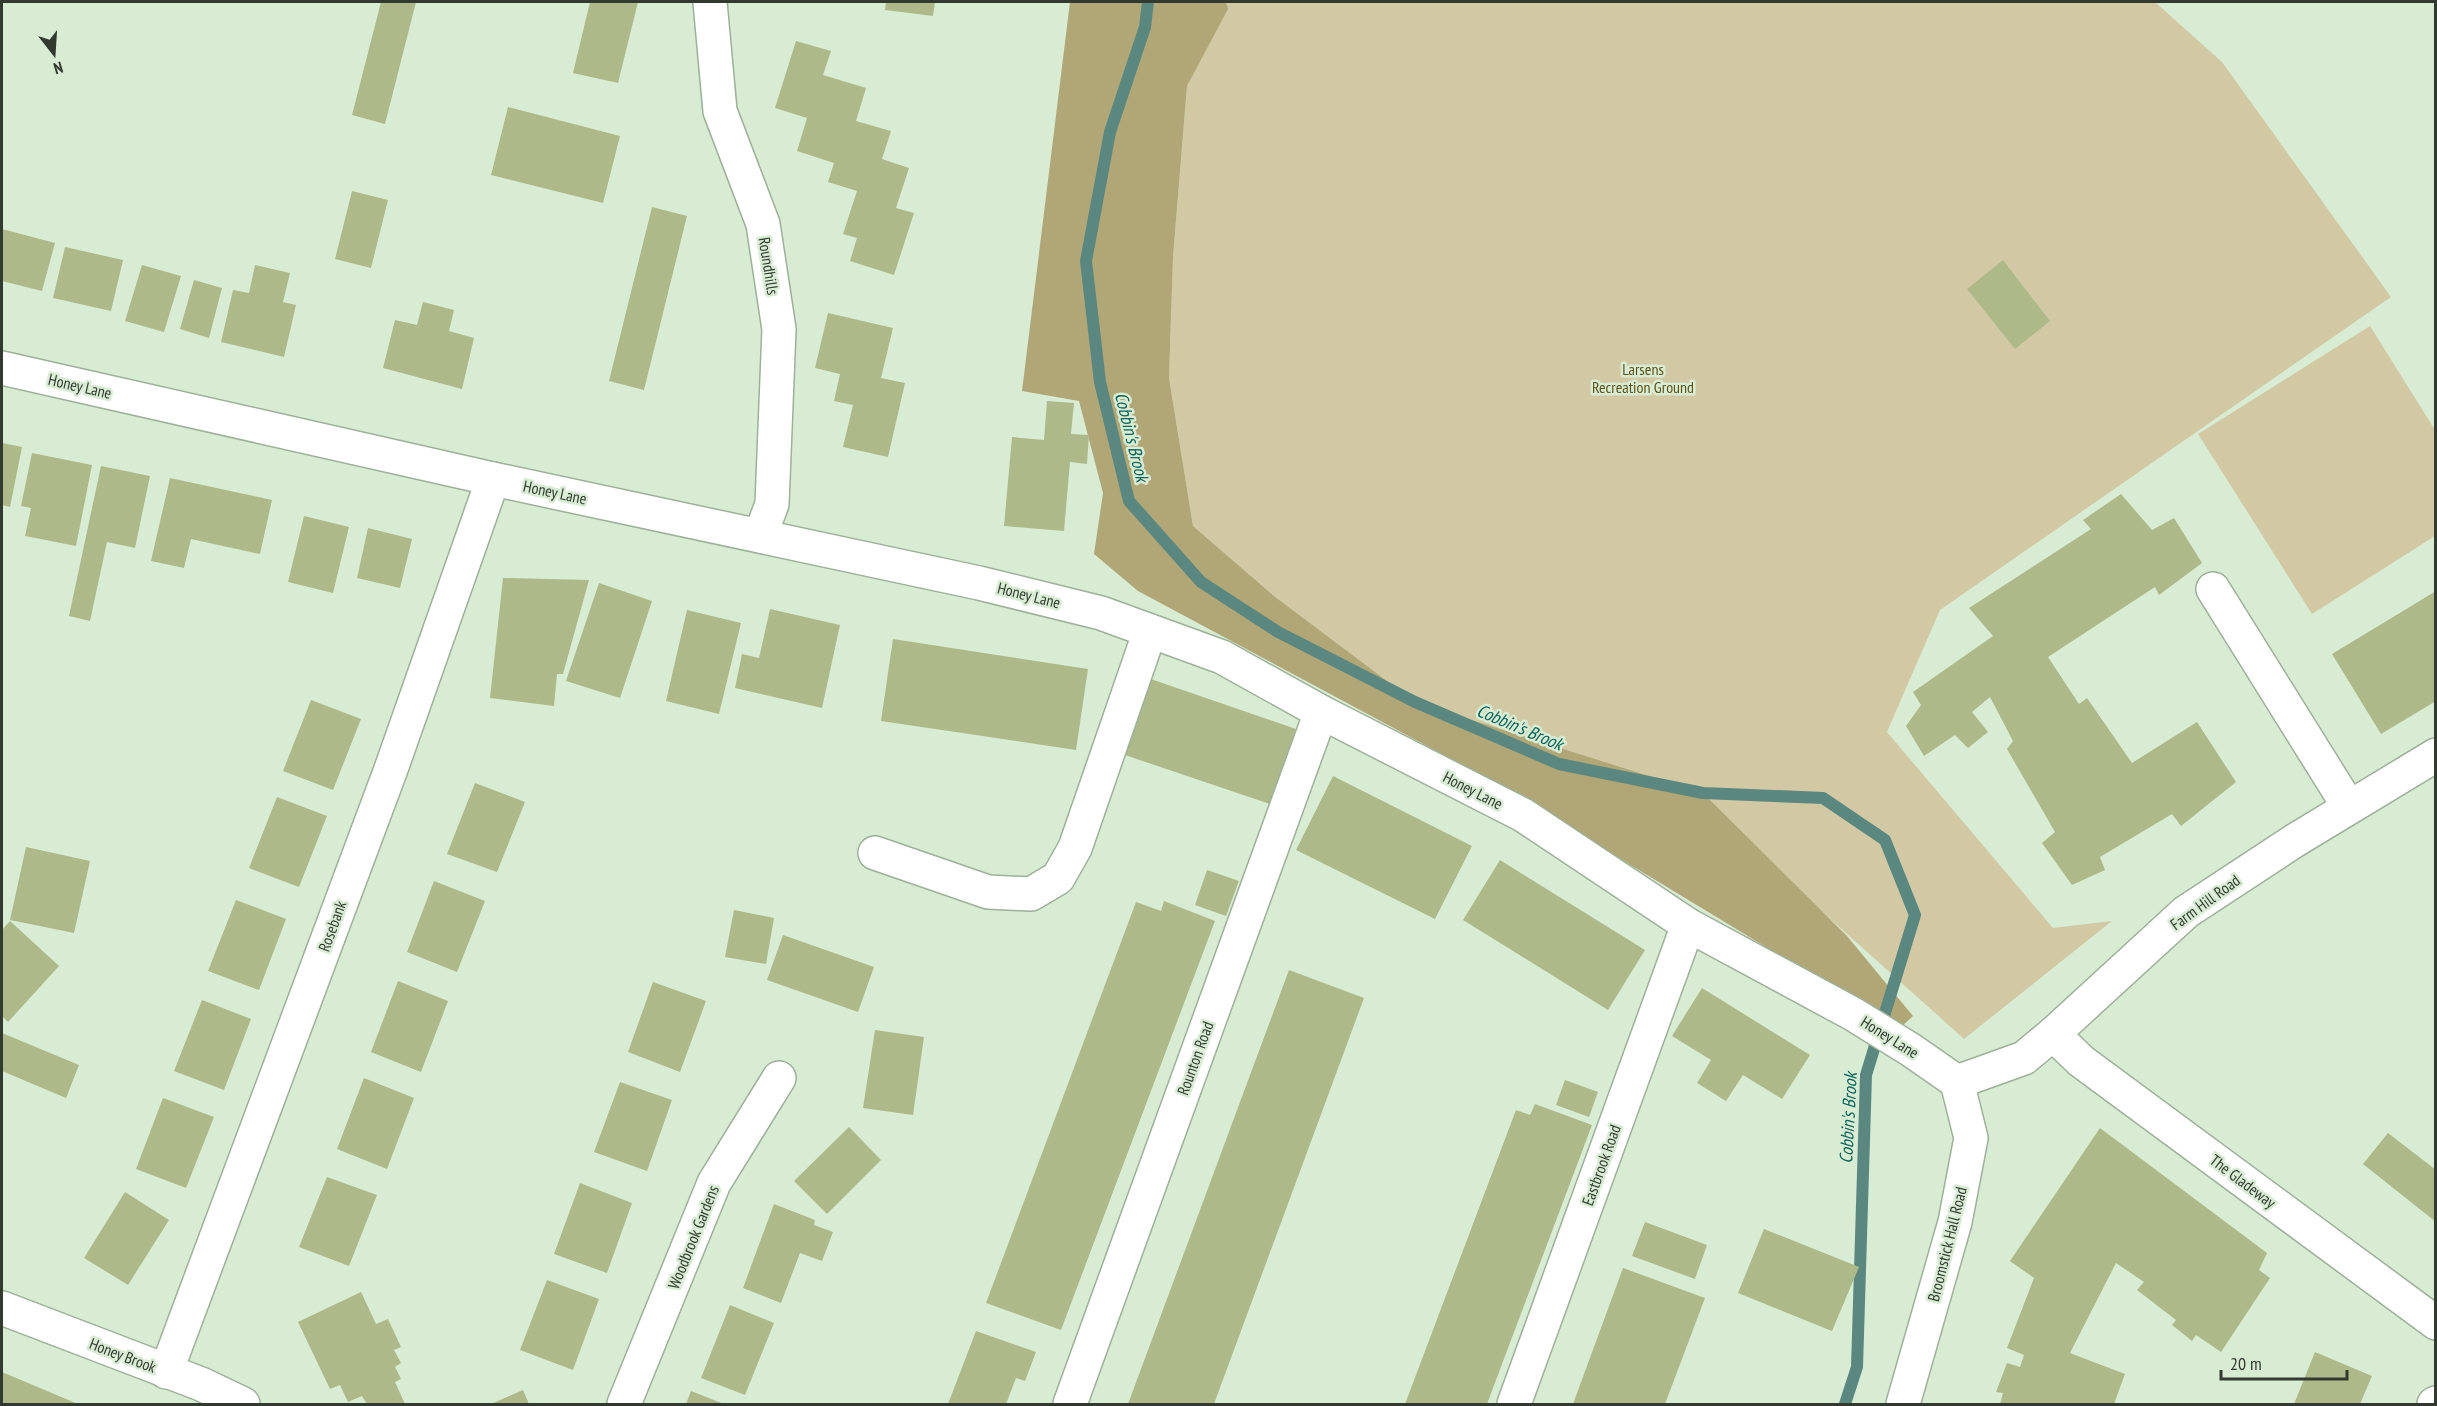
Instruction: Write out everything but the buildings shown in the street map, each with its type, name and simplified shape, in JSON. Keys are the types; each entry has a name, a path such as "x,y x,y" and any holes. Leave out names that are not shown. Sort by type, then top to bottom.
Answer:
{"street":[{"name":"Roundhills","path":"710,2 720,111 763,224 779,329 772,504 760,536"},
{"name":"Honey Lane","path":"2,369 493,479 980,583 1101,613 1222,657 1321,712 1523,815 1688,925 1853,1014 1958,1082"},
{"name":"Rosebank","path":"166,1372 391,769 493,479"},
{"path":"2213,589 2349,807"},
{"path":"875,853 988,892 1031,894 1058,878 1075,848 1150,631"},
{"name":"Rounton Road","path":"1070,1404 1321,712"},
{"name":"Farm Hill Road","path":"1958,1082 2024,1058 2186,912 2349,807 2436,755"},
{"name":"Eastbrook Road","path":"1514,1404 1688,925"},
{"name":"The Gladeway","path":"2053,1034 2080,1061 2436,1323"},
{"name":"Woodbrook Gardens","path":"624,1404 714,1183 780,1078"},
{"name":"Broomstick Hall Road","path":"1903,1404 1955,1222 1971,1138 1958,1082"},
{"name":"Honey Brook","path":"2,1308 201,1384 243,1404"}],"green space":[{"name":"Larsens Recreation Ground","path":"1227,2 2155,2 2222,62 2391,297 1940,610 1887,732 2053,928 2112,921 1964,1039 1798,890 1703,793 1415,702 1274,596 1193,526 1169,378 1173,257 1187,86 1227,9"},
{"path":"2370,326 2435,430 2435,536 2312,614 2198,434"}],"shaded area":[{"path":"1070,2 1226,2 1228,9 1187,86 1173,257 1169,378 1193,526 1274,596 1415,702 1703,793 1847,936 1913,1016 1900,1028 1485,777 1138,591 1094,554 1103,493 1079,401 1022,391"}],"waterway":[{"name":"Cobbin's Brook","path":"1148,2 1145,27 1110,132 1086,261 1100,382 1129,501 1201,582 1278,632 1415,702 1559,764 1703,793 1823,798 1885,840 1915,915 1866,1075 1857,1367 1845,1404"}]}
